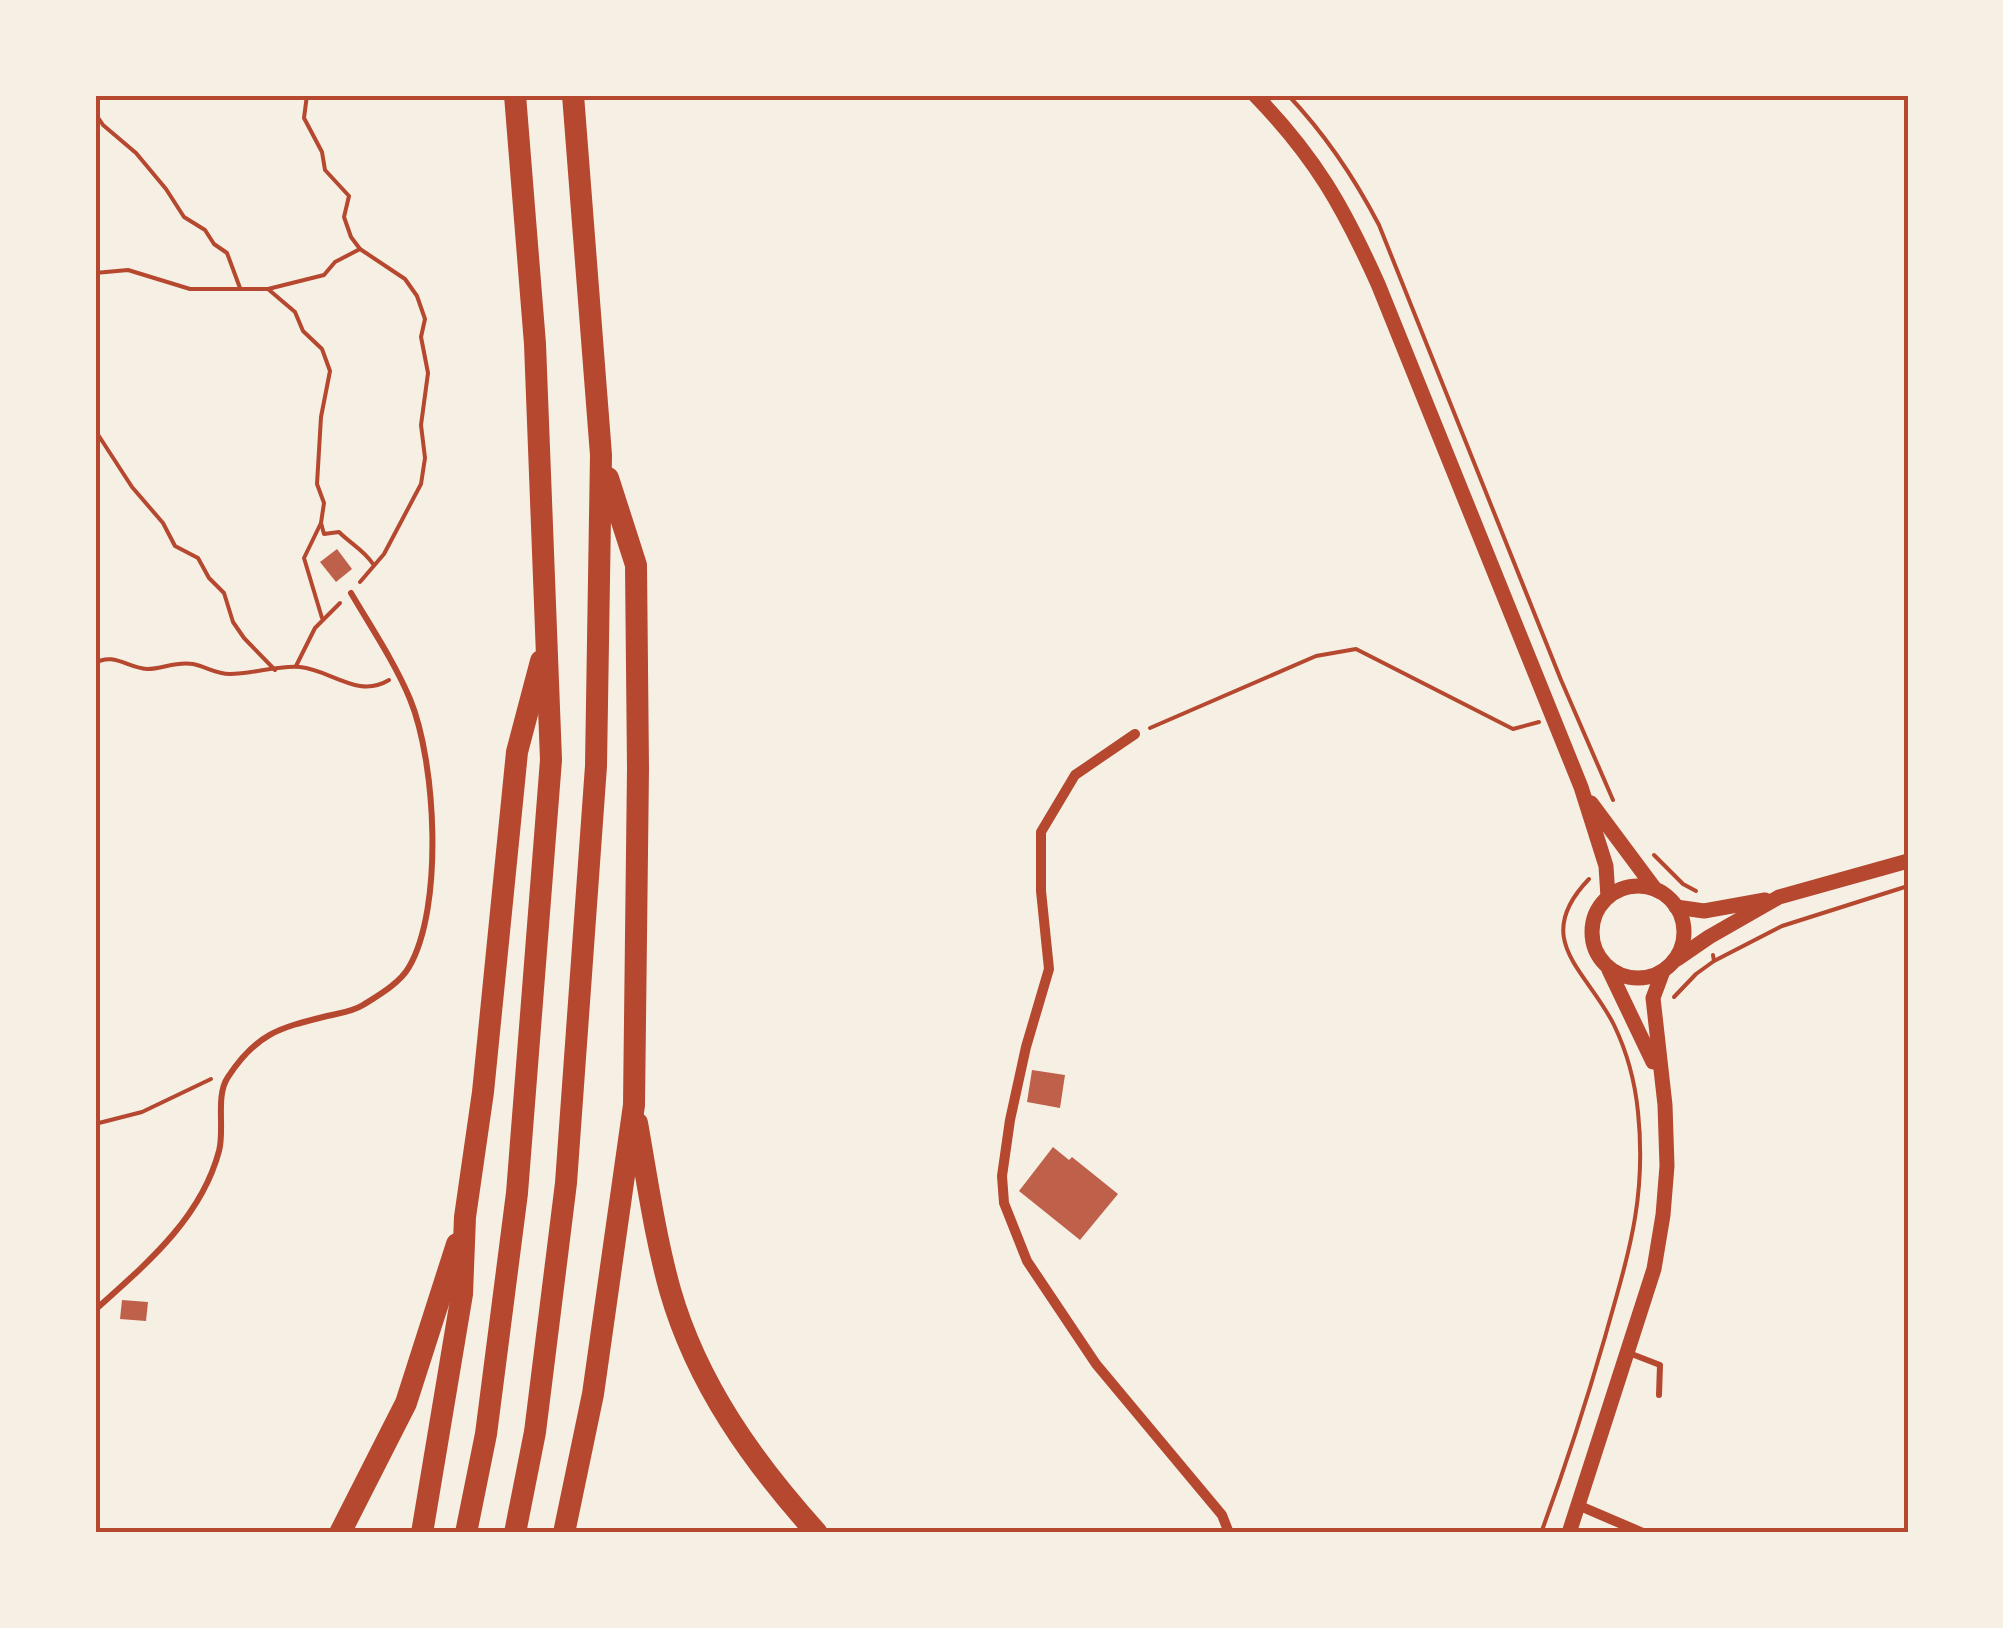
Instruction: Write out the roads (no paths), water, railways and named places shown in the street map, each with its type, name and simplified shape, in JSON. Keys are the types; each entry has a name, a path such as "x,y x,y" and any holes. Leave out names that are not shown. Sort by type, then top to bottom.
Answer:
{"highway":[{"path":"466,1533 486,1434 517,1193 551,760 534,344 515,95"},
{"path":"515,1533 535,1432 566,1183 596,766 601,455 572,95"},
{"path":"564,1533 592,1394 634,1105 636,565 601,455"},
{"path":"422,1533 462,1294 465,1217 483,1092 517,752 546,647"},
{"path":"634,1105 671,1293 696,1357 729,1423 770,1482 817,1533"},
{"path":"340,1533 406,1402 465,1217"}],"street":[{"path":"1255,95 1318,167 1345,211 1378,284 1580,787 1606,866 1608,897"},
{"path":"1135,734 1075,775 1041,832 1041,891 1049,969 1010,1120 1002,1176 1004,1203 1027,1260 1045,1291 1096,1364 1222,1514 1229,1533"},
{"path":"1580,787 1655,890 1676,907 1704,910 1779,898 1908,860"},
{"path":"1655,890 1630,887 1608,897 1592,924 1592,940 1634,1016 1659,1074"},
{"path":"1607,967 1634,979 1668,967 1709,937 1779,898"},
{"path":"1569,1533 1654,1269 1664,1216 1668,1166 1665,1105 1653,1011 1656,985 1684,935 1676,907"},
{"path":"1580,1506 1643,1533"}],"lane":[{"path":"95,1310 166,1245 203,1189 220,1150 224,1081 258,1039 284,1026 357,1009 387,990 408,968 426,923 432,842 427,756 410,699 351,593"},
{"path":"1628,1353 1660,1365 1659,1395"}]}
